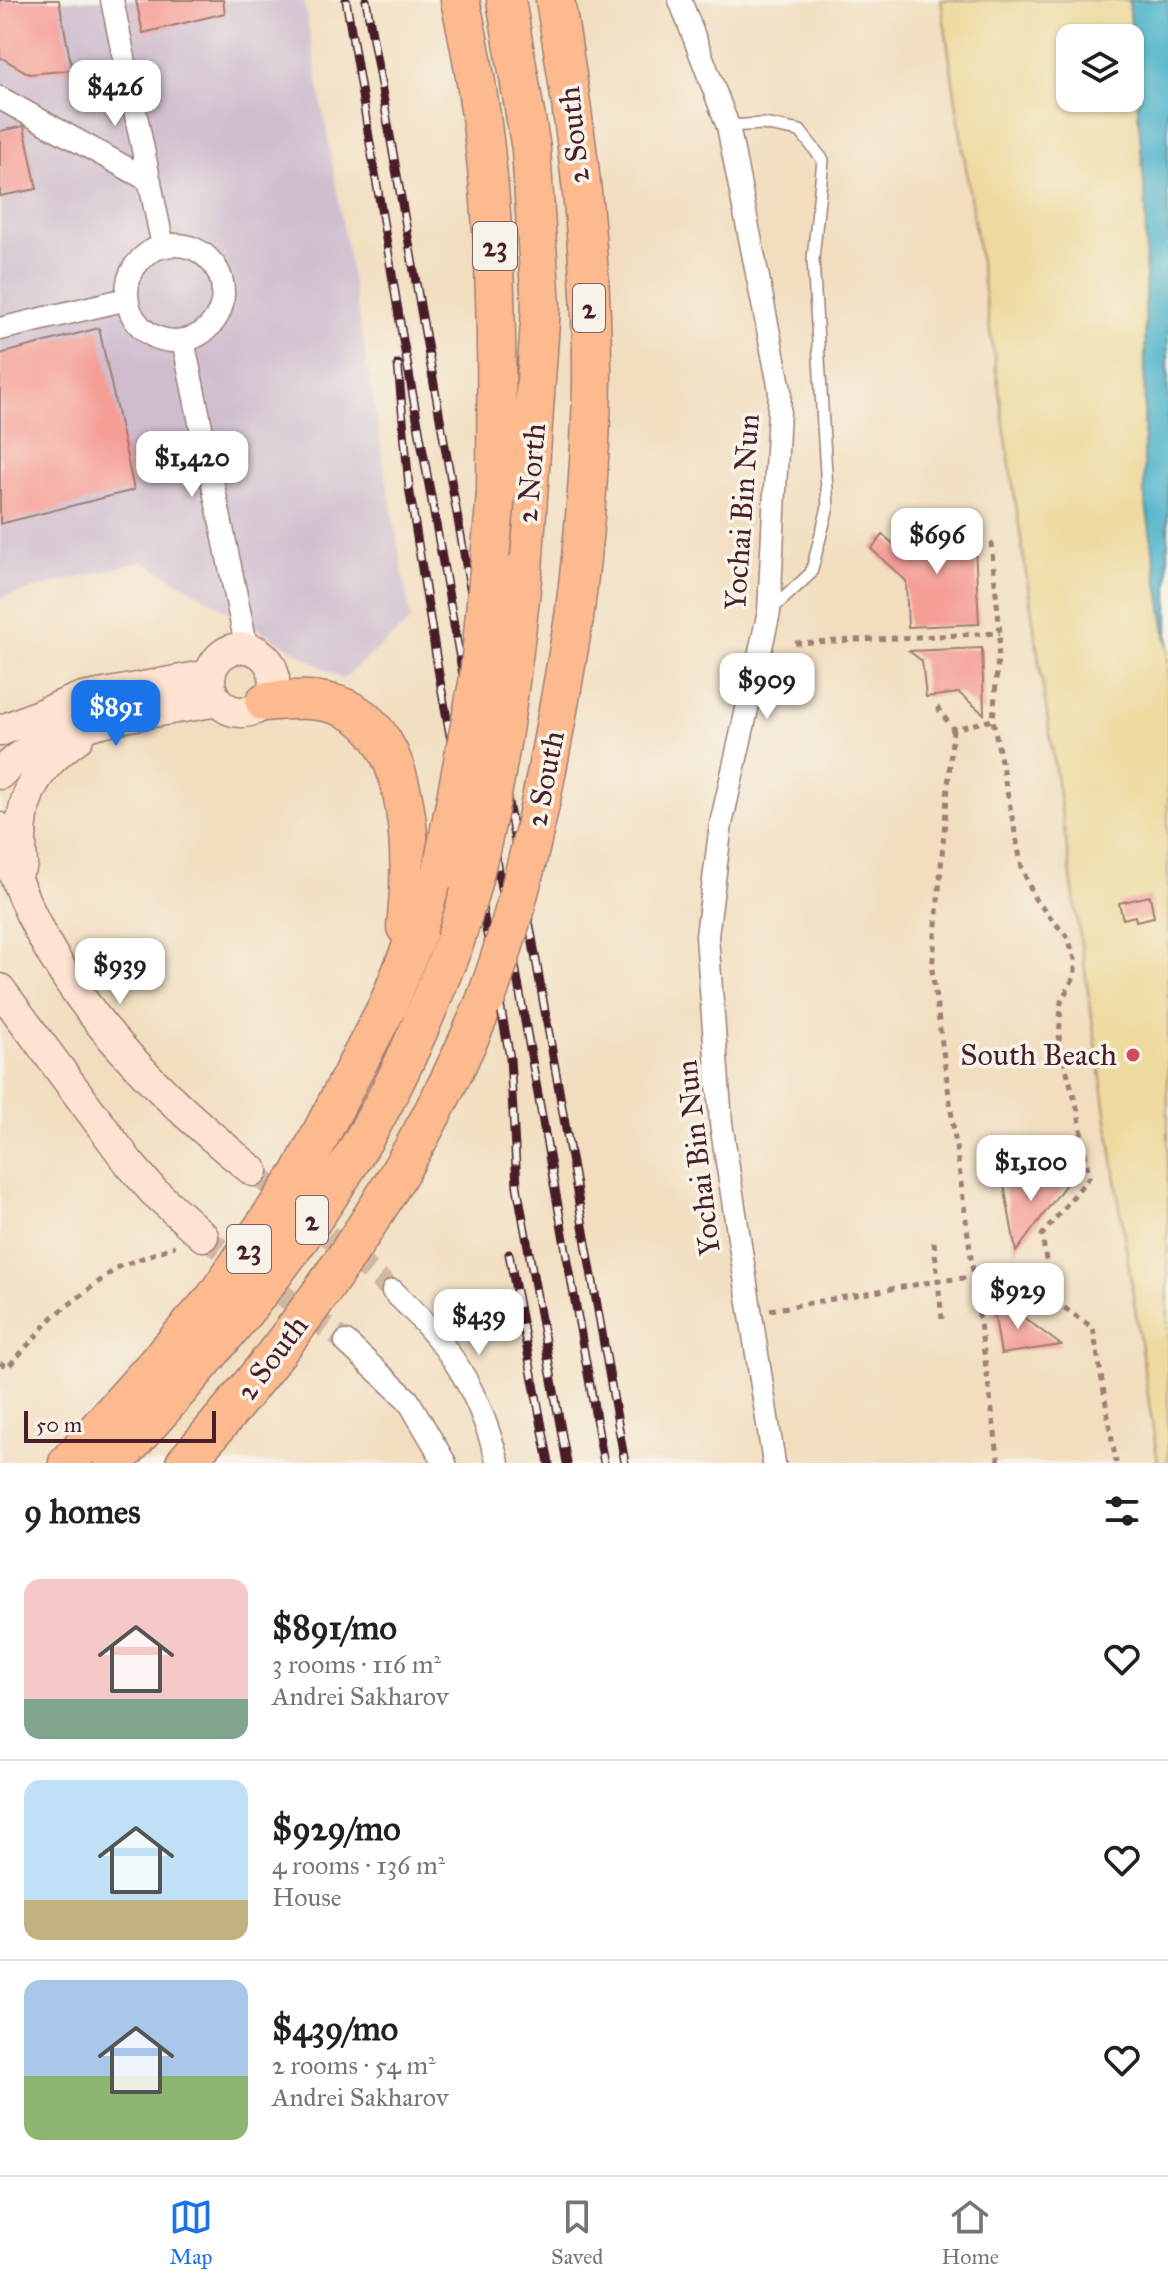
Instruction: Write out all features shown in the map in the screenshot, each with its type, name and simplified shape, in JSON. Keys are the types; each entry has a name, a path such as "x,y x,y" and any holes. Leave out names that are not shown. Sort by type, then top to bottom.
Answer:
{"highway":[{"name":"23","path":"68,1463 215,1298 300,1174 388,1005 442,871 479,678 496,494 499,338 493,197 477,72 460,0"},
{"name":"2 North","path":"455,941 482,850 508,698 523,570 541,307 531,149 506,0"},
{"name":"2 South","path":"185,1463 289,1337 368,1223 418,1139 465,1050 486,999 513,924 531,855 583,552 592,382 573,108 555,0"},
{"path":"265,702 310,700 344,708 368,723 389,760 408,823 412,875 404,943 388,1005"},
{"name":"2 South","path":"114,1463 243,1315 325,1202 375,1120 417,1036 455,941"},
{"path":"218,1463 289,1337"}],"street":[{"path":"112,0 163,246"},
{"name":"Yochai Bin Nun","path":"680,0 728,126 780,390 769,612 721,824 707,936 721,1123 748,1314 774,1463"},
{"path":"0,98 150,181"},
{"path":"179,244 207,256 223,283 223,298 210,326 183,340 153,336 140,327 127,299 127,285 139,260 163,246 179,244"},
{"path":"0,329 127,299"},
{"path":"183,340 247,649"},
{"path":"247,649 256,651 270,665 273,684 265,702 257,708 236,712 213,688 221,655 247,649"},
{"path":"0,774 27,750 213,688"},
{"path":"0,731 77,699 213,688"},
{"path":"25,905 21,820 30,786 53,755 99,724"},
{"path":"0,828 25,905 74,993 137,1068 201,1129 253,1171"},
{"path":"0,989 106,1135 153,1191 203,1236"},
{"path":"393,1291 436,1332 477,1396 498,1463"},
{"path":"346,1342 408,1400 445,1463"}],"lane":[{"path":"728,126 763,124 800,131 823,160 813,259 828,507 811,573 769,612"}],"path":[{"path":"991,542 1000,633 993,720 1022,868 1035,899 1068,938 1075,959 1075,975 1061,1002 1059,1043 1078,1111 1089,1177 1042,1235 1046,1269 1052,1299 1093,1328 1116,1463"},
{"path":"795,643 1000,633"},
{"path":"937,707 953,729 932,970 999,1463"},
{"path":"953,729 993,720"},
{"path":"0,1363 8,1367 54,1316 118,1267 203,1236"},
{"path":"934,1242 942,1319"},
{"path":"748,1314 937,1281 1046,1269"}],"shaded area":[{"path":"0,0 304,0 411,621 342,679 143,561 0,598"}],"sand":[{"name":"South Beach","path":"941,0 1129,0 1131,24 1056,24 1056,112 1138,112 1146,206 1144,491 1168,647 1168,1463 1158,1463"}],"water":[{"path":"1129,0 1168,0 1168,646 1144,491 1146,206 1138,112 1144,112 1144,24 1131,24"}],"building":[{"path":"0,0 59,0 72,70 30,74 0,57"},
{"path":"136,0 223,0 225,13 143,33"},
{"path":"24,126 37,189 0,196 0,131"},
{"path":"99,328 134,490 0,524 0,354"},
{"path":"974,526 979,624 908,627 906,581 871,549 883,535 897,547 922,546 922,529"},
{"path":"982,648 984,714 959,693 926,697 922,661 909,651"},
{"path":"1150,896 1154,917 1136,921 1135,916 1123,919 1119,903"},
{"path":"1074,1173 1016,1252 1004,1185"},
{"path":"991,1293 1061,1345 1001,1354"}],"tunnel":[{"path":"253,1171 393,1291"},
{"path":"203,1236 346,1342"}],"railway":[{"path":"346,0 403,340 604,1463"},
{"path":"366,0 625,1463"},
{"path":"398,364 409,487 440,681 510,1058 517,1186 567,1463"},
{"path":"509,1254 549,1463"}],"place":[{"name":"South Beach","path":"1133,1055"}]}
